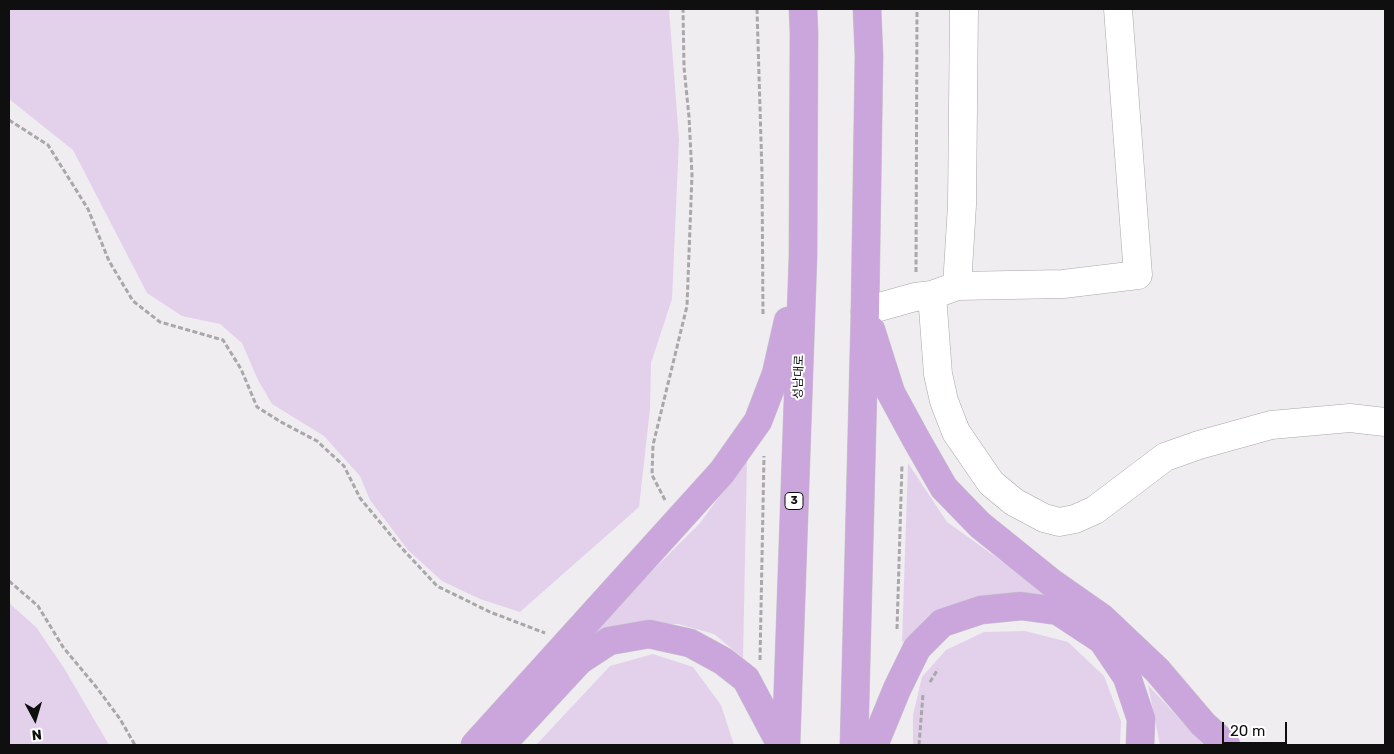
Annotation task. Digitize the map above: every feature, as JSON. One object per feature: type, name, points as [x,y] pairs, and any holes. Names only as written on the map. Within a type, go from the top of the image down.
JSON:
[{"type":"main road","name":"성남대로","points":[[786,745],[803,256],[803,9]]},
{"type":"main road","points":[[854,745],[865,311],[869,56],[867,9]]},
{"type":"main road","points":[[475,745],[722,472],[758,421],[776,374],[803,256]]},
{"type":"main road","points":[[865,311],[891,393],[944,488],[988,531],[1052,583],[1102,618],[1157,670],[1202,724],[1226,745]]},
{"type":"main road","points":[[874,745],[897,689],[917,648],[942,623],[981,610],[1021,606],[1058,611],[1102,640],[1127,677],[1141,719],[1140,745]]},
{"type":"main road","points":[[501,745],[580,660],[609,641],[649,634],[690,642],[723,661],[746,679],[781,745]]},
{"type":"lane","points":[[964,9],[962,205],[935,293],[938,374],[944,401],[956,432],[991,483],[1014,502],[1044,518],[1059,522],[1075,519],[1096,510],[1165,456],[1199,445],[1271,425],[1350,418],[1385,422]]},
{"type":"lane","points":[[865,311],[935,293],[1063,284],[1138,275],[1118,9]]},
{"type":"path","points":[[672,496],[666,503],[652,476],[653,445],[687,306],[692,174],[684,68],[683,9]]},
{"type":"path","points":[[757,9],[762,173],[763,319]]},
{"type":"path","points":[[917,9],[917,258],[935,293]]},
{"type":"path","points":[[9,120],[48,145],[88,209],[110,261],[133,302],[160,322],[223,340],[241,369],[257,406],[281,422],[317,441],[344,466],[360,498],[398,544],[437,586],[490,612],[569,642]]},
{"type":"path","points":[[760,661],[764,448]]},
{"type":"path","points":[[898,629],[902,462]]},
{"type":"path","points":[[9,581],[38,606],[63,648],[97,688],[120,719],[135,745]]},
{"type":"path","points":[[919,745],[923,694],[938,669]]},
{"type":"shaded area","points":[[9,9],[669,9],[679,139],[672,299],[651,363],[650,409],[639,507],[520,612],[480,599],[442,581],[408,550],[370,500],[360,476],[324,436],[272,404],[258,380],[242,343],[220,324],[182,316],[147,293],[73,150],[9,99]]},
{"type":"shaded area","points":[[747,459],[743,658],[714,634],[678,624],[640,624],[587,642],[622,601],[700,523]]},
{"type":"shaded area","points":[[908,463],[947,522],[1052,597],[972,603],[930,614],[902,643]]},
{"type":"shaded area","points":[[9,603],[36,627],[64,668],[109,745],[9,745]]},
{"type":"shaded area","points":[[1025,631],[1068,642],[1104,676],[1121,721],[1120,745],[913,745],[913,715],[922,677],[946,650],[984,632]]},
{"type":"shaded area","points":[[653,654],[693,667],[721,705],[734,745],[536,745],[610,666]]},
{"type":"shaded area","points":[[1148,685],[1204,745],[1160,745]]}]
